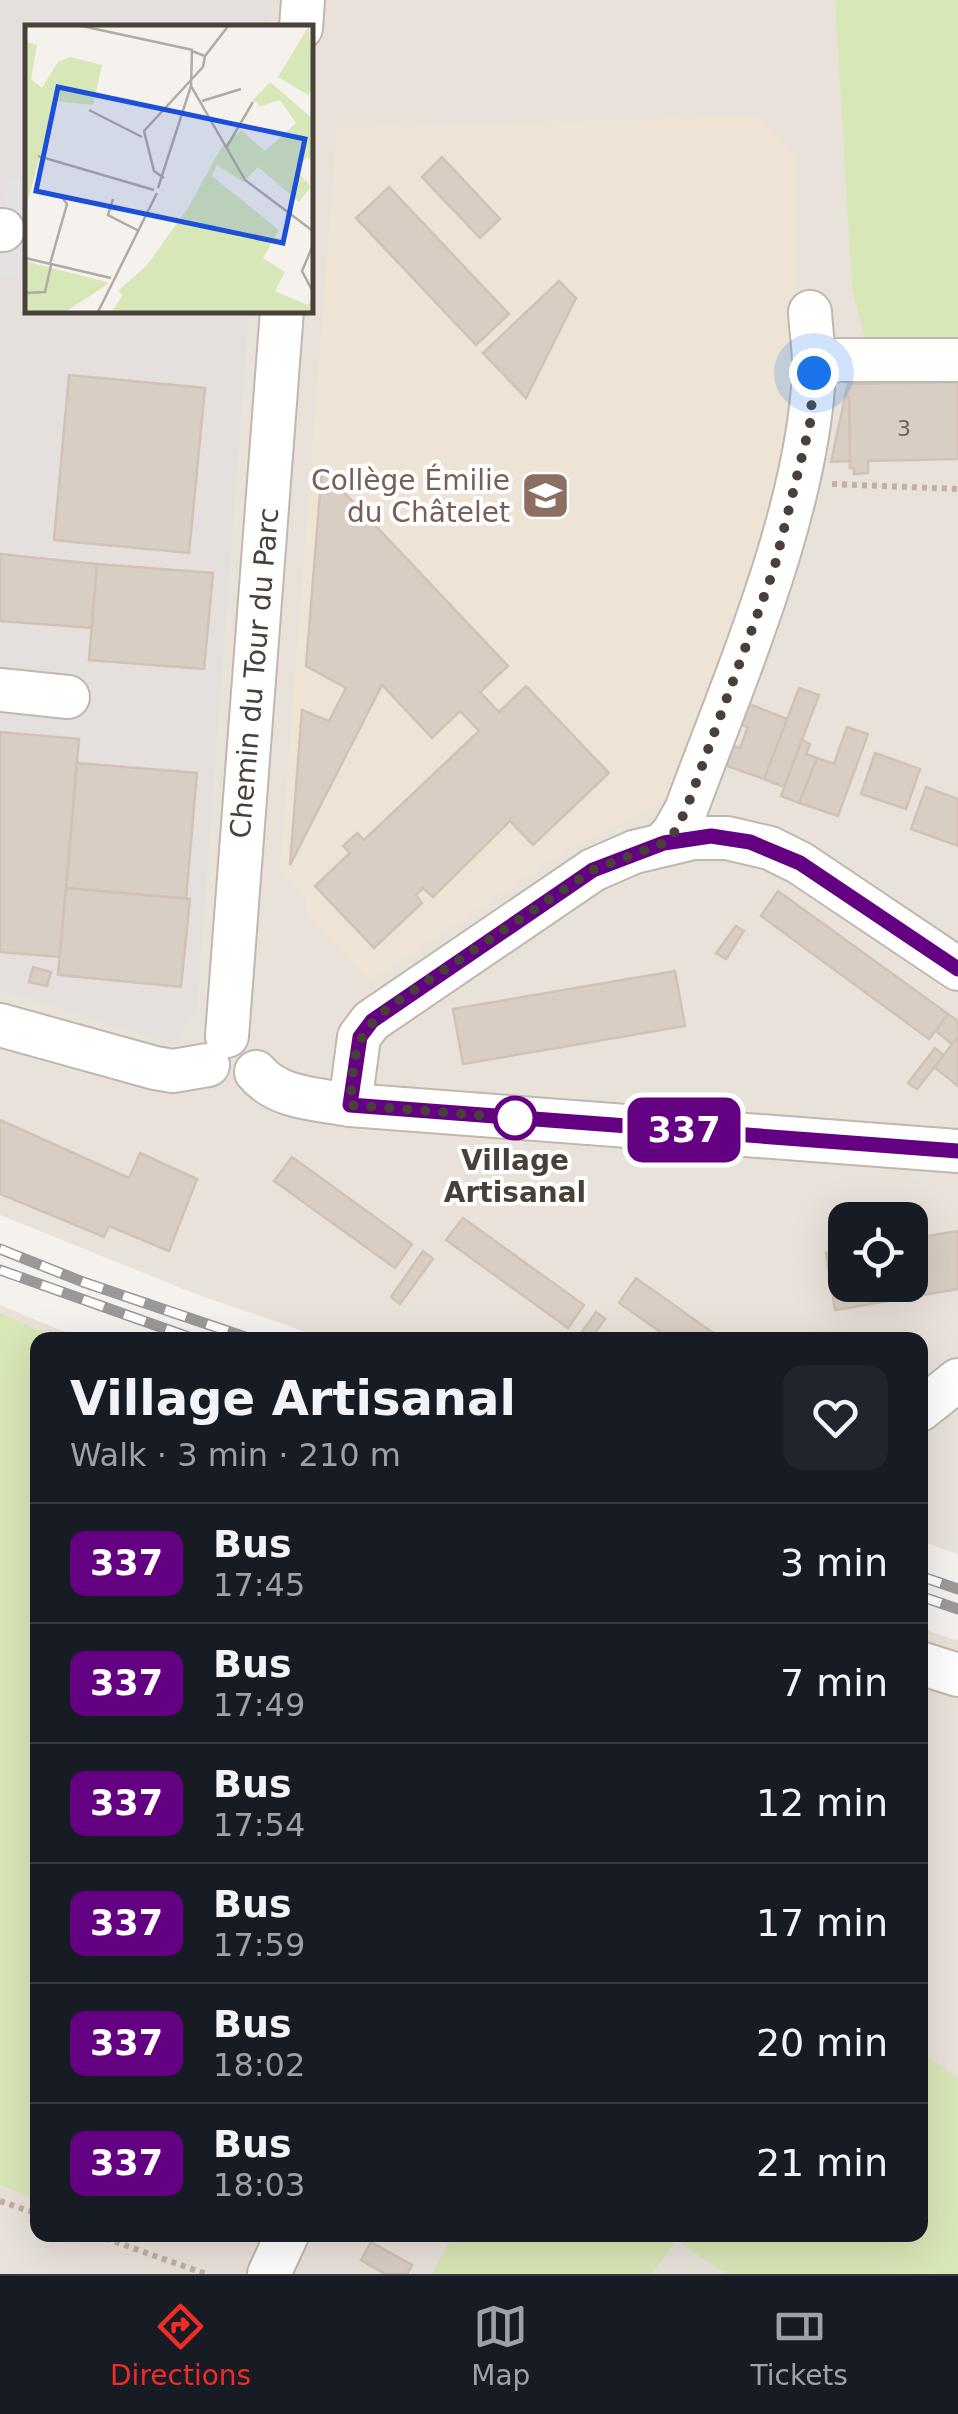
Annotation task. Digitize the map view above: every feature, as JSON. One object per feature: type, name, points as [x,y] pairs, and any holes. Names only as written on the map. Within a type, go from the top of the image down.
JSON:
[{"type":"street","points":[[301,25],[303,0]]},
{"type":"street","name":"Chemin du Tour du Parc","points":[[218,1051],[282,312]]},
{"type":"street","points":[[664,843],[686,810],[774,569],[810,424],[814,373],[810,312]]},
{"type":"street","points":[[814,373],[837,360],[958,360]]},
{"type":"street","points":[[0,690],[68,697]]},
{"type":"street","points":[[350,1105],[360,1037],[372,1021],[593,870],[664,843],[711,836],[770,848],[800,863],[958,969]]},
{"type":"street","points":[[0,1025],[173,1071],[218,1051],[215,1080],[230,1086],[245,1084],[256,1072],[267,1086],[350,1105],[958,1151]]},
{"type":"street","points":[[928,1404],[958,1380]]},
{"type":"street","points":[[928,1667],[958,1676]]},
{"type":"street","points":[[269,2274],[284,2242]]},
{"type":"path","points":[[861,484],[862,474]]},
{"type":"path","points":[[796,484],[958,489]]},
{"type":"path","points":[[0,2201],[30,2211]]},
{"type":"path","points":[[116,2242],[206,2274]]},
{"type":"shaded area","points":[[0,0],[958,0],[958,1554],[928,1544],[928,1332],[307,1332],[201,1296],[0,1215]]},
{"type":"shaded area","points":[[0,0],[272,0],[270,25],[25,25],[25,312],[249,312],[197,1008],[175,1045],[0,990]]},
{"type":"shaded area","name":"Collège Émilie du Châtelet","points":[[758,116],[796,154],[797,439],[678,790],[569,849],[370,981],[306,915],[306,899],[280,870],[337,128]]},
{"type":"shaded area","points":[[7,179],[25,181],[25,278],[0,275]]},
{"type":"shaded area","points":[[0,1305],[66,1332],[30,1332],[30,2242],[928,2242],[928,1631],[958,1641],[958,2274],[0,2274]]},
{"type":"green space","points":[[835,0],[958,0],[958,338],[865,337],[852,289]]},
{"type":"green space","points":[[0,1313],[42,1332],[30,1332],[30,2196],[0,2185]]},
{"type":"green space","points":[[928,2057],[958,2078],[958,2274],[726,2274],[679,2242],[928,2242]]},
{"type":"green space","points":[[449,2242],[675,2242],[652,2274],[432,2274]]},
{"type":"building","points":[[442,157],[500,219],[480,238],[422,177]]},
{"type":"building","points":[[389,187],[509,314],[476,345],[356,218]]},
{"type":"building","points":[[559,281],[576,298],[526,398],[483,353]]},
{"type":"building","points":[[69,375],[205,388],[189,553],[54,540]]},
{"type":"building","points":[[958,382],[958,459],[868,461],[868,473],[854,474],[854,468],[850,468],[849,397],[845,397],[848,384]]},
{"type":"building","points":[[845,397],[849,397],[850,461],[831,462]]},
{"type":"building","points":[[322,469],[508,666],[480,692],[499,712],[526,686],[609,773],[533,845],[510,821],[433,897],[423,888],[416,895],[422,903],[374,948],[315,886],[350,853],[343,846],[357,833],[364,840],[479,731],[460,711],[432,738],[382,685],[290,865],[302,710],[329,721],[346,688],[306,666]]},
{"type":"building","points":[[0,554],[97,564],[92,628],[0,621]]},
{"type":"building","points":[[97,564],[213,573],[204,669],[89,660]]},
{"type":"building","points":[[799,688],[819,695],[784,787],[764,779]]},
{"type":"building","points":[[749,704],[787,719],[764,779],[727,766],[732,746],[740,748],[748,727],[741,725]]},
{"type":"building","points":[[847,727],[868,734],[838,816],[799,803],[817,758],[834,764]]},
{"type":"building","points":[[0,732],[79,739],[60,957],[0,952]]},
{"type":"building","points":[[802,740],[810,744],[806,754],[817,758],[799,803],[781,796]]},
{"type":"building","points":[[875,753],[920,769],[906,809],[861,794]]},
{"type":"building","points":[[77,763],[197,773],[186,899],[66,888]]},
{"type":"building","points":[[926,787],[958,799],[958,846],[911,829]]},
{"type":"building","points":[[66,888],[190,899],[181,987],[58,975]]},
{"type":"building","points":[[778,891],[948,1014],[929,1039],[761,916]]},
{"type":"building","points":[[736,926],[744,931],[726,959],[716,953]]},
{"type":"building","points":[[33,967],[51,972],[47,986],[29,982]]},
{"type":"building","points":[[675,971],[685,1026],[463,1064],[453,1009]]},
{"type":"building","points":[[948,1014],[958,1021],[958,1037],[952,1044],[936,1031]]},
{"type":"building","points":[[958,1037],[958,1086],[934,1067]]},
{"type":"building","points":[[935,1048],[944,1055],[917,1089],[908,1083]]},
{"type":"building","points":[[0,1120],[129,1178],[140,1153],[197,1179],[169,1251],[109,1226],[104,1237],[0,1194]]},
{"type":"building","points":[[292,1157],[412,1244],[395,1268],[274,1181]]},
{"type":"building","points":[[463,1218],[584,1305],[568,1328],[446,1240]]},
{"type":"building","points":[[958,1231],[958,1289],[928,1294],[928,1236]]},
{"type":"building","points":[[423,1251],[433,1259],[400,1304],[391,1297]]},
{"type":"building","points":[[636,1278],[712,1332],[661,1332],[619,1303]]},
{"type":"building","points":[[834,1302],[882,1302],[835,1310]]},
{"type":"building","points":[[596,1312],[605,1319],[596,1332],[582,1332]]},
{"type":"building","points":[[371,2242],[412,2265],[407,2274],[385,2274],[361,2260]]},
{"type":"railway","points":[[0,1249],[230,1332]]},
{"type":"railway","points":[[0,1270],[174,1332]]},
{"type":"railway","points":[[928,1579],[958,1589]]},
{"type":"railway","points":[[928,1599],[958,1609]]},
{"type":"bus line","name":"337","points":[[958,969],[800,863],[770,848],[711,836],[664,843],[593,870],[372,1021],[360,1037],[350,1105],[958,1151]]},
{"type":"place","name":"Collège Émilie du Châtelet","points":[[545,496]]},
{"type":"place","name":"Village Artisanal","points":[[515,1118]]},
{"type":"route","points":[[515,1118],[350,1105],[360,1037],[392,1005],[593,870],[664,843],[674,833],[686,810],[774,569],[810,424],[814,373]]}]
